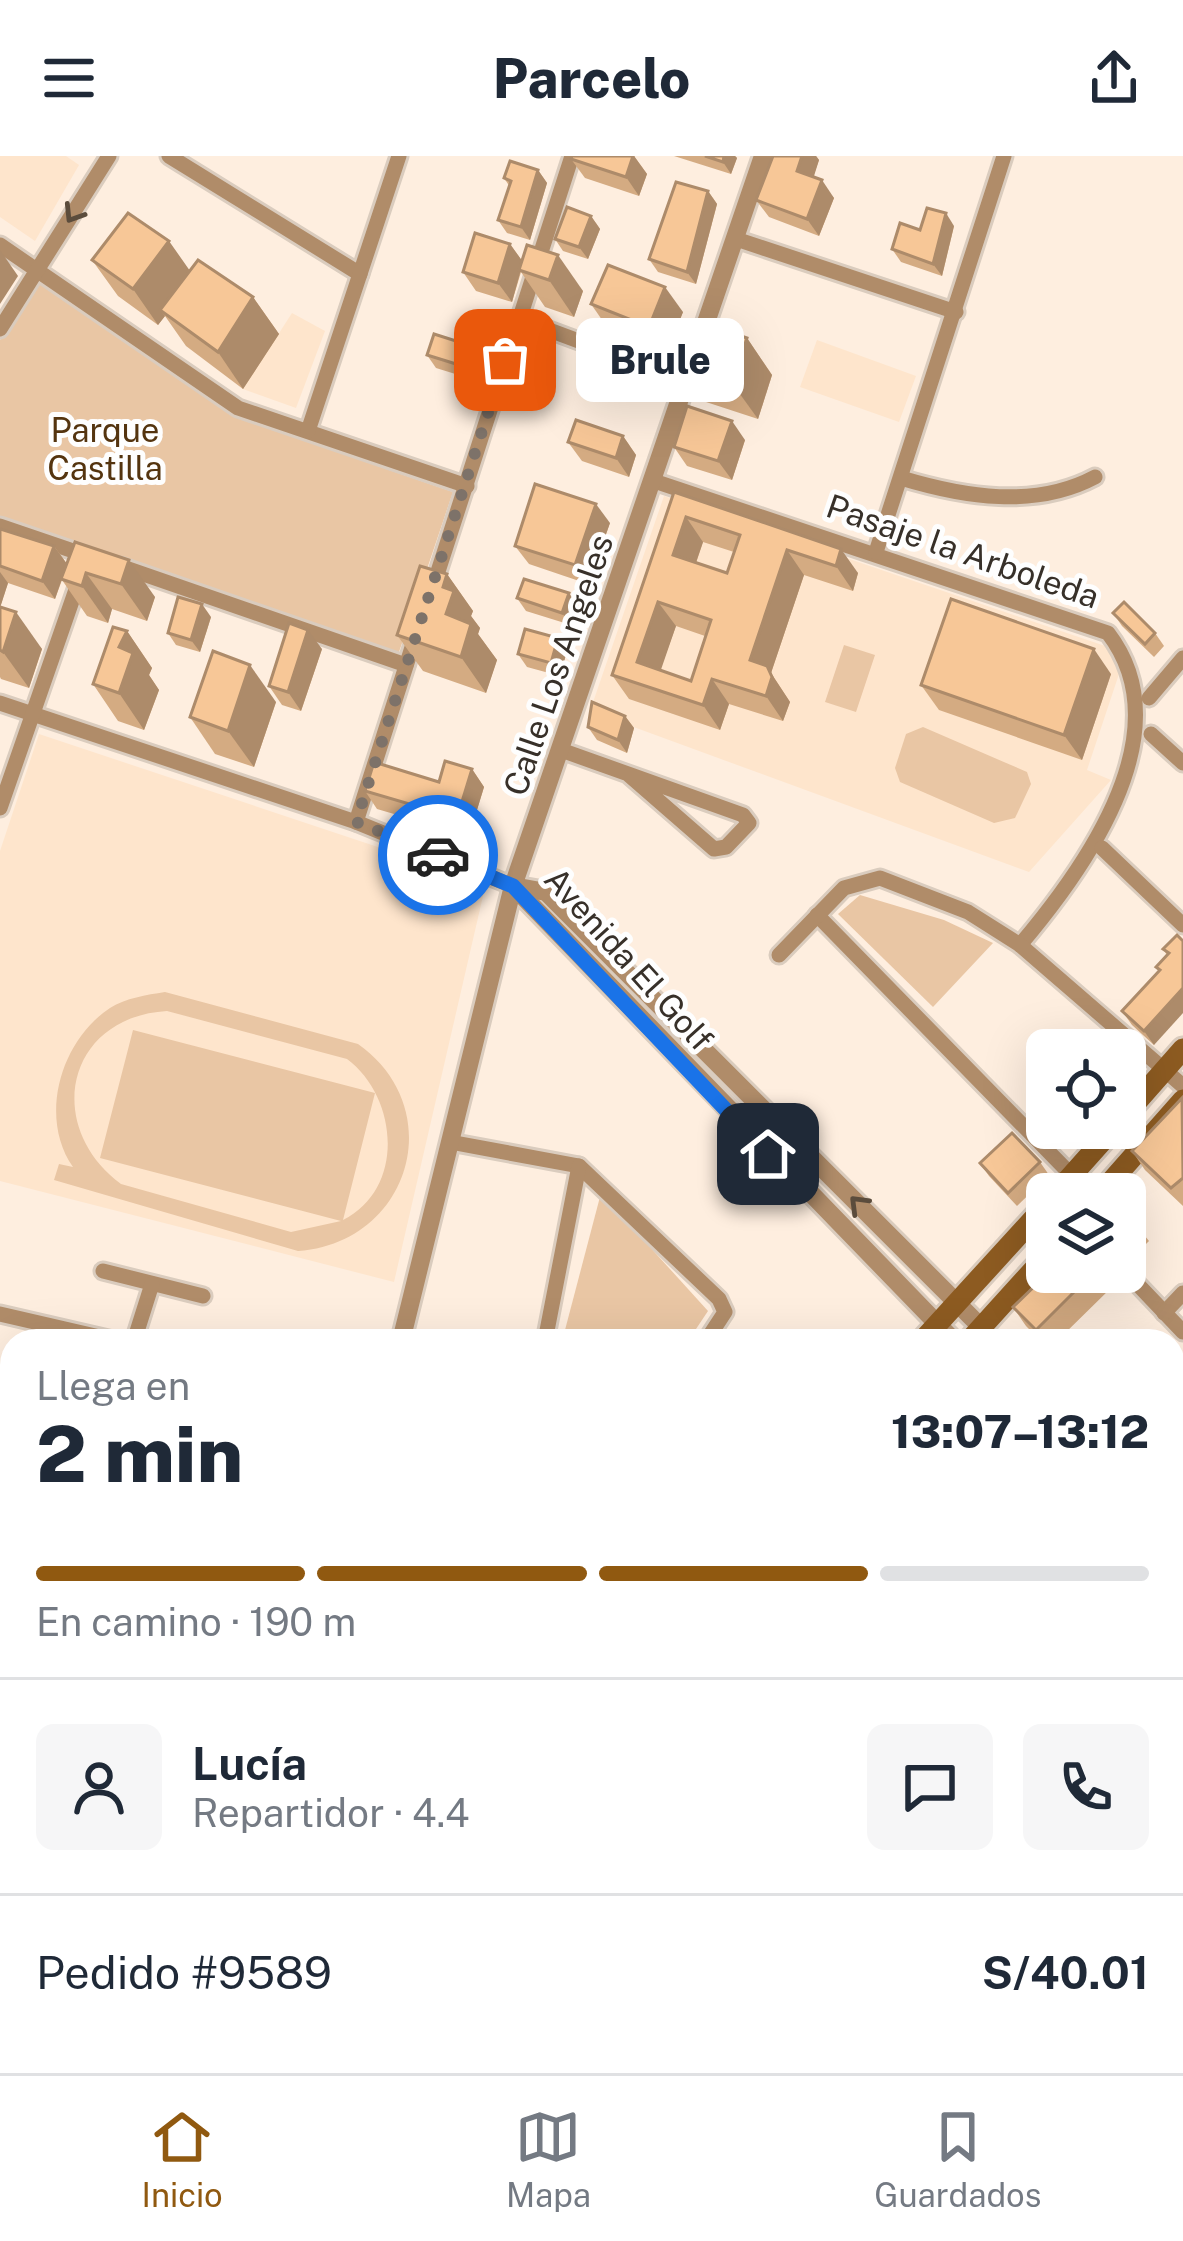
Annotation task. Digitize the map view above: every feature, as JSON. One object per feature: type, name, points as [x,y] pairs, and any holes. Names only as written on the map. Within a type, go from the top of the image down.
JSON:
[{"type":"main road","points":[[1146,1091],[1183,1049]]},
{"type":"main road","points":[[1119,1173],[1183,1100]]},
{"type":"main road","points":[[1074,1173],[1095,1149]]},
{"type":"main road","points":[[943,1329],[1026,1228]]},
{"type":"main road","points":[[987,1329],[1026,1281]]},
{"type":"street","points":[[0,329],[109,156]]},
{"type":"street","points":[[169,156],[359,274]]},
{"type":"street","points":[[308,431],[399,156]]},
{"type":"street","points":[[427,603],[572,156]]},
{"type":"street","name":"Calle Los Angeles","points":[[404,1329],[513,886],[763,156]]},
{"type":"street","points":[[877,552],[1004,156]]},
{"type":"street","points":[[736,239],[956,313]]},
{"type":"street","points":[[0,245],[238,408],[467,486]]},
{"type":"street","points":[[518,318],[686,381]]},
{"type":"street","points":[[901,478],[959,494],[1041,496],[1095,477]]},
{"type":"street","name":"Pasaje la Arboleda","points":[[654,481],[1108,633],[1130,651],[1149,698],[1151,734],[1136,790],[1102,848],[1020,945]]},
{"type":"street","points":[[0,526],[406,665]]},
{"type":"street","points":[[0,808],[88,556]]},
{"type":"street","points":[[356,822],[420,624]]},
{"type":"street","points":[[1149,698],[1183,658]]},
{"type":"street","points":[[0,703],[356,822],[513,886]]},
{"type":"street","points":[[1151,734],[1183,763]]},
{"type":"street","points":[[561,750],[743,815],[749,823],[726,847],[714,849],[629,775]]},
{"type":"street","points":[[1102,848],[1183,925]]},
{"type":"street","points":[[779,955],[844,888],[880,878],[968,912],[1020,945],[1162,1073],[1183,1086]]},
{"type":"street","name":"Avenida El Golf","points":[[513,886],[546,892],[958,1305],[975,1329]]},
{"type":"street","name":"Avenida El Golf","points":[[513,886],[931,1329]]},
{"type":"street","points":[[818,916],[1068,1173]]},
{"type":"street","points":[[678,1062],[697,1041]]},
{"type":"street","points":[[450,1142],[579,1166],[719,1299],[725,1312],[714,1329]]},
{"type":"street","points":[[547,1329],[579,1166]]},
{"type":"street","points":[[104,1271],[202,1296]]},
{"type":"street","points":[[138,1329],[152,1283]]},
{"type":"street","points":[[1145,1293],[1180,1329]]},
{"type":"street","points":[[1164,1313],[1183,1293]]},
{"type":"street","points":[[0,1314],[55,1329]]},
{"type":"shaded area","points":[[0,156],[66,156],[79,165],[35,241],[0,217]]},
{"type":"shaded area","points":[[292,313],[325,331],[296,408],[243,389]]},
{"type":"shaded area","points":[[817,340],[916,376],[899,422],[800,387]]},
{"type":"shaded area","points":[[664,496],[1111,648],[1122,665],[1087,770],[1111,780],[1029,872],[590,711]]},
{"type":"shaded area","points":[[39,734],[486,883],[394,1282],[0,1181],[0,851]]},
{"type":"green space","name":"Parque Castilla","points":[[37,281],[236,417],[453,492],[398,655],[0,518],[0,340]]},
{"type":"green space","points":[[844,645],[875,655],[856,712],[825,702]]},
{"type":"green space","points":[[923,727],[1027,772],[1031,784],[1015,818],[994,823],[900,782],[895,768],[906,734]]},
{"type":"green space","points":[[860,895],[944,920],[993,943],[933,1007],[838,914]]},
{"type":"green space","points":[[165,992],[358,1044],[386,1071],[403,1103],[409,1136],[404,1169],[390,1199],[368,1224],[337,1242],[298,1251],[54,1180],[59,1164],[73,1167],[57,1126],[56,1103],[60,1081],[79,1039],[110,1008]],"holes":[[[167,1011],[347,1059],[364,1076],[377,1096],[388,1142],[377,1187],[343,1220],[375,1093],[133,1030],[100,1158],[341,1221],[291,1232],[121,1184],[96,1160],[81,1133],[75,1105],[77,1078],[87,1053],[106,1032],[133,1018]]]},
{"type":"green space","points":[[601,1193],[708,1311],[696,1329],[565,1329]]},
{"type":"building","points":[[572,156],[633,156],[626,177]]},
{"type":"building","points":[[773,156],[802,156],[797,171],[822,180],[807,219],[756,200]]},
{"type":"building","points":[[510,161],[538,170],[521,227],[498,220],[511,181],[504,178]]},
{"type":"building","points":[[676,182],[708,191],[687,272],[649,259]]},
{"type":"building","points":[[567,207],[591,216],[579,247],[555,239]]},
{"type":"building","points":[[927,208],[946,213],[933,264],[892,249],[900,223],[920,230]]},
{"type":"building","points":[[128,213],[169,241],[133,289],[92,260]]},
{"type":"building","points":[[475,233],[510,244],[498,283],[463,272]]},
{"type":"building","points":[[527,245],[558,255],[549,280],[519,270]]},
{"type":"building","points":[[198,260],[253,297],[218,352],[160,310]]},
{"type":"building","points":[[608,265],[665,287],[649,327],[591,304]]},
{"type":"building","points":[[695,320],[747,338],[732,383],[680,366]]},
{"type":"building","points":[[434,334],[475,347],[469,368],[427,355]]},
{"type":"building","points":[[687,406],[732,421],[718,461],[674,447]]},
{"type":"building","points":[[576,420],[623,436],[616,458],[568,442]]},
{"type":"building","points":[[535,484],[596,504],[575,565],[515,546]]},
{"type":"building","points":[[674,492],[841,549],[836,566],[787,550],[750,660],[767,666],[772,677],[766,696],[712,679],[703,705],[612,675]],"holes":[[[686,517],[740,535],[727,573],[673,555]],[[658,602],[711,620],[691,681],[637,662]]]},
{"type":"building","points":[[0,529],[54,546],[42,581],[0,566]]},
{"type":"building","points":[[75,542],[129,560],[121,584],[86,573],[82,586],[61,579]]},
{"type":"building","points":[[420,566],[447,574],[443,587],[454,591],[446,614],[471,624],[461,657],[397,635]]},
{"type":"building","points":[[524,579],[569,593],[562,613],[517,598]]},
{"type":"building","points":[[178,597],[202,604],[191,640],[168,633]]},
{"type":"building","points":[[951,599],[1094,649],[1064,735],[921,685]]},
{"type":"building","points":[[1124,602],[1155,633],[1145,644],[1113,613]]},
{"type":"building","points":[[0,607],[16,612],[3,652],[0,650]]},
{"type":"building","points":[[289,623],[308,630],[288,692],[269,686]]},
{"type":"building","points":[[113,627],[127,631],[119,647],[133,653],[119,693],[93,684]]},
{"type":"building","points":[[525,629],[558,638],[551,663],[518,654]]},
{"type":"building","points":[[213,651],[250,665],[228,731],[190,717]]},
{"type":"building","points":[[592,702],[625,716],[618,740],[588,727]]},
{"type":"building","points":[[445,761],[472,769],[457,818],[365,791],[374,762],[439,782]]},
{"type":"building","points":[[1177,935],[1183,941],[1183,988],[1142,1029],[1122,1011],[1160,970],[1156,967],[1169,953],[1163,949]]},
{"type":"building","points":[[1182,1098],[1183,1178],[1171,1188],[1132,1151],[1146,1149],[1146,1136]]},
{"type":"building","points":[[1012,1133],[1040,1162],[1008,1193],[980,1163]]},
{"type":"building","points":[[1027,1293],[1073,1293],[1037,1329],[1013,1307]]},
{"type":"way so far","points":[[438,855],[356,822],[505,360]]},
{"type":"place","name":"Brule","points":[[505,360]]},
{"type":"route","points":[[438,855],[513,886],[768,1154]]}]
